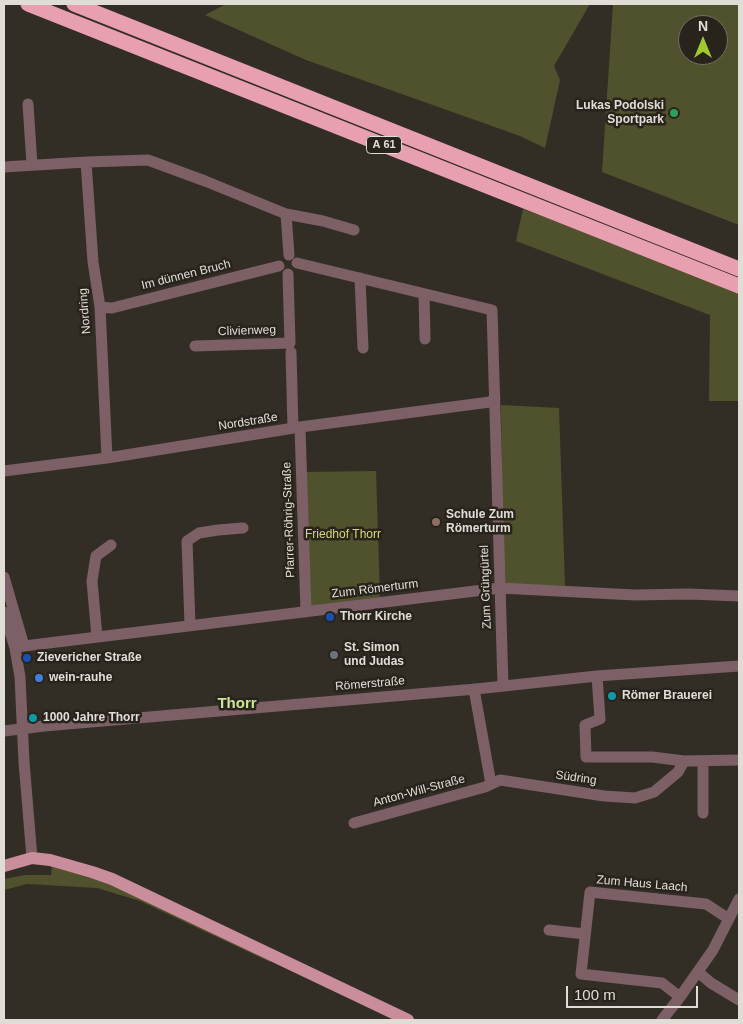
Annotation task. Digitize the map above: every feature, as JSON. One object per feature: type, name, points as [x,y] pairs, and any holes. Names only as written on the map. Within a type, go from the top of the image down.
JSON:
[{"type":"highway","name":"A 61","points":[[28,4],[739,286]]},
{"type":"highway","name":"A 61","points":[[74,4],[739,268]]},
{"type":"main road","points":[[4,866],[32,858],[50,860],[112,879],[408,1020]]},
{"type":"street","points":[[28,104],[32,165]]},
{"type":"street","points":[[4,167],[148,160],[286,214],[354,230]]},
{"type":"street","name":"Nordring","points":[[86,162],[93,262],[100,307],[107,458]]},
{"type":"street","points":[[286,214],[293,259],[295,270],[288,274],[282,272],[279,266],[280,258],[286,255],[293,259],[360,278],[424,294],[425,339]]},
{"type":"street","name":"Im dünnen Bruch","points":[[100,307],[112,308],[279,266]]},
{"type":"street","name":"Clivienweg","points":[[195,346],[290,343],[288,274]]},
{"type":"street","points":[[360,278],[363,348]]},
{"type":"street","name":"Zum Grüngürtel","points":[[424,294],[492,310],[503,686]]},
{"type":"street","points":[[362,331],[374,330]]},
{"type":"street","name":"Pfarrer-Röhrig-Straße","points":[[291,352],[306,612]]},
{"type":"street","name":"Nordstraße","points":[[4,471],[107,458],[296,428],[490,402],[495,398]]},
{"type":"street","points":[[190,625],[187,541],[199,533],[243,528]]},
{"type":"street","points":[[97,637],[92,581],[96,556],[111,545]]},
{"type":"street","points":[[4,577],[19,647],[21,729],[32,858]]},
{"type":"street","name":"Zum Römerturm","points":[[19,647],[500,588],[635,595],[689,594],[739,596]]},
{"type":"street","points":[[4,612],[19,647]]},
{"type":"street","name":"Römerstraße","points":[[4,731],[474,689],[597,676],[739,666]]},
{"type":"street","points":[[597,676],[600,719],[585,725],[586,758],[739,760]]},
{"type":"street","points":[[474,689],[491,784]]},
{"type":"street","name":"Südring","points":[[491,784],[500,780],[604,796],[635,798],[654,792],[678,772],[684,760]]},
{"type":"street","points":[[703,761],[703,813]]},
{"type":"street","name":"Anton-Will-Straße","points":[[354,823],[491,784]]},
{"type":"street","name":"Zum Haus Laach","points":[[680,997],[662,983],[581,974],[590,892],[706,904],[733,918]]},
{"type":"street","points":[[662,1020],[713,950],[733,918],[739,899]]},
{"type":"street","points":[[549,930],[585,934]]},
{"type":"street","points":[[698,972],[739,1000]]},
{"type":"green space","points":[[226,4],[590,4],[554,66],[560,80],[545,148],[520,136],[306,60],[205,15]]},
{"type":"green space","name":"Lukas Podolski Sportpark","points":[[613,4],[739,4],[739,225],[602,172]]},
{"type":"green space","points":[[523,209],[739,293],[739,401],[709,401],[710,315],[516,241]]},
{"type":"green space","points":[[501,405],[559,408],[565,586],[507,584],[504,582]]},
{"type":"green space","name":"Friedhof Thorr","points":[[376,471],[380,597],[310,606],[305,472]]},
{"type":"green space","points":[[52,867],[106,881],[270,962],[140,901],[97,888],[27,884],[4,890],[4,879],[25,875],[51,875]]},
{"type":"place","name":"Lukas Podolski Sportpark","points":[[674,113]]},
{"type":"place","name":"Schule Zum Römerturm","points":[[436,522]]},
{"type":"place","name":"Thorr Kirche","points":[[330,617]]},
{"type":"place","name":"St. Simon und Judas","points":[[334,655]]},
{"type":"place","name":"Zievericher Straße","points":[[27,658]]},
{"type":"place","name":"wein-rauhe","points":[[39,678]]},
{"type":"place","name":"Römer Brauerei","points":[[612,696]]},
{"type":"place","name":"1000 Jahre Thorr","points":[[33,718]]},
{"type":"district","name":"Thorr","points":[[237,704]]}]
